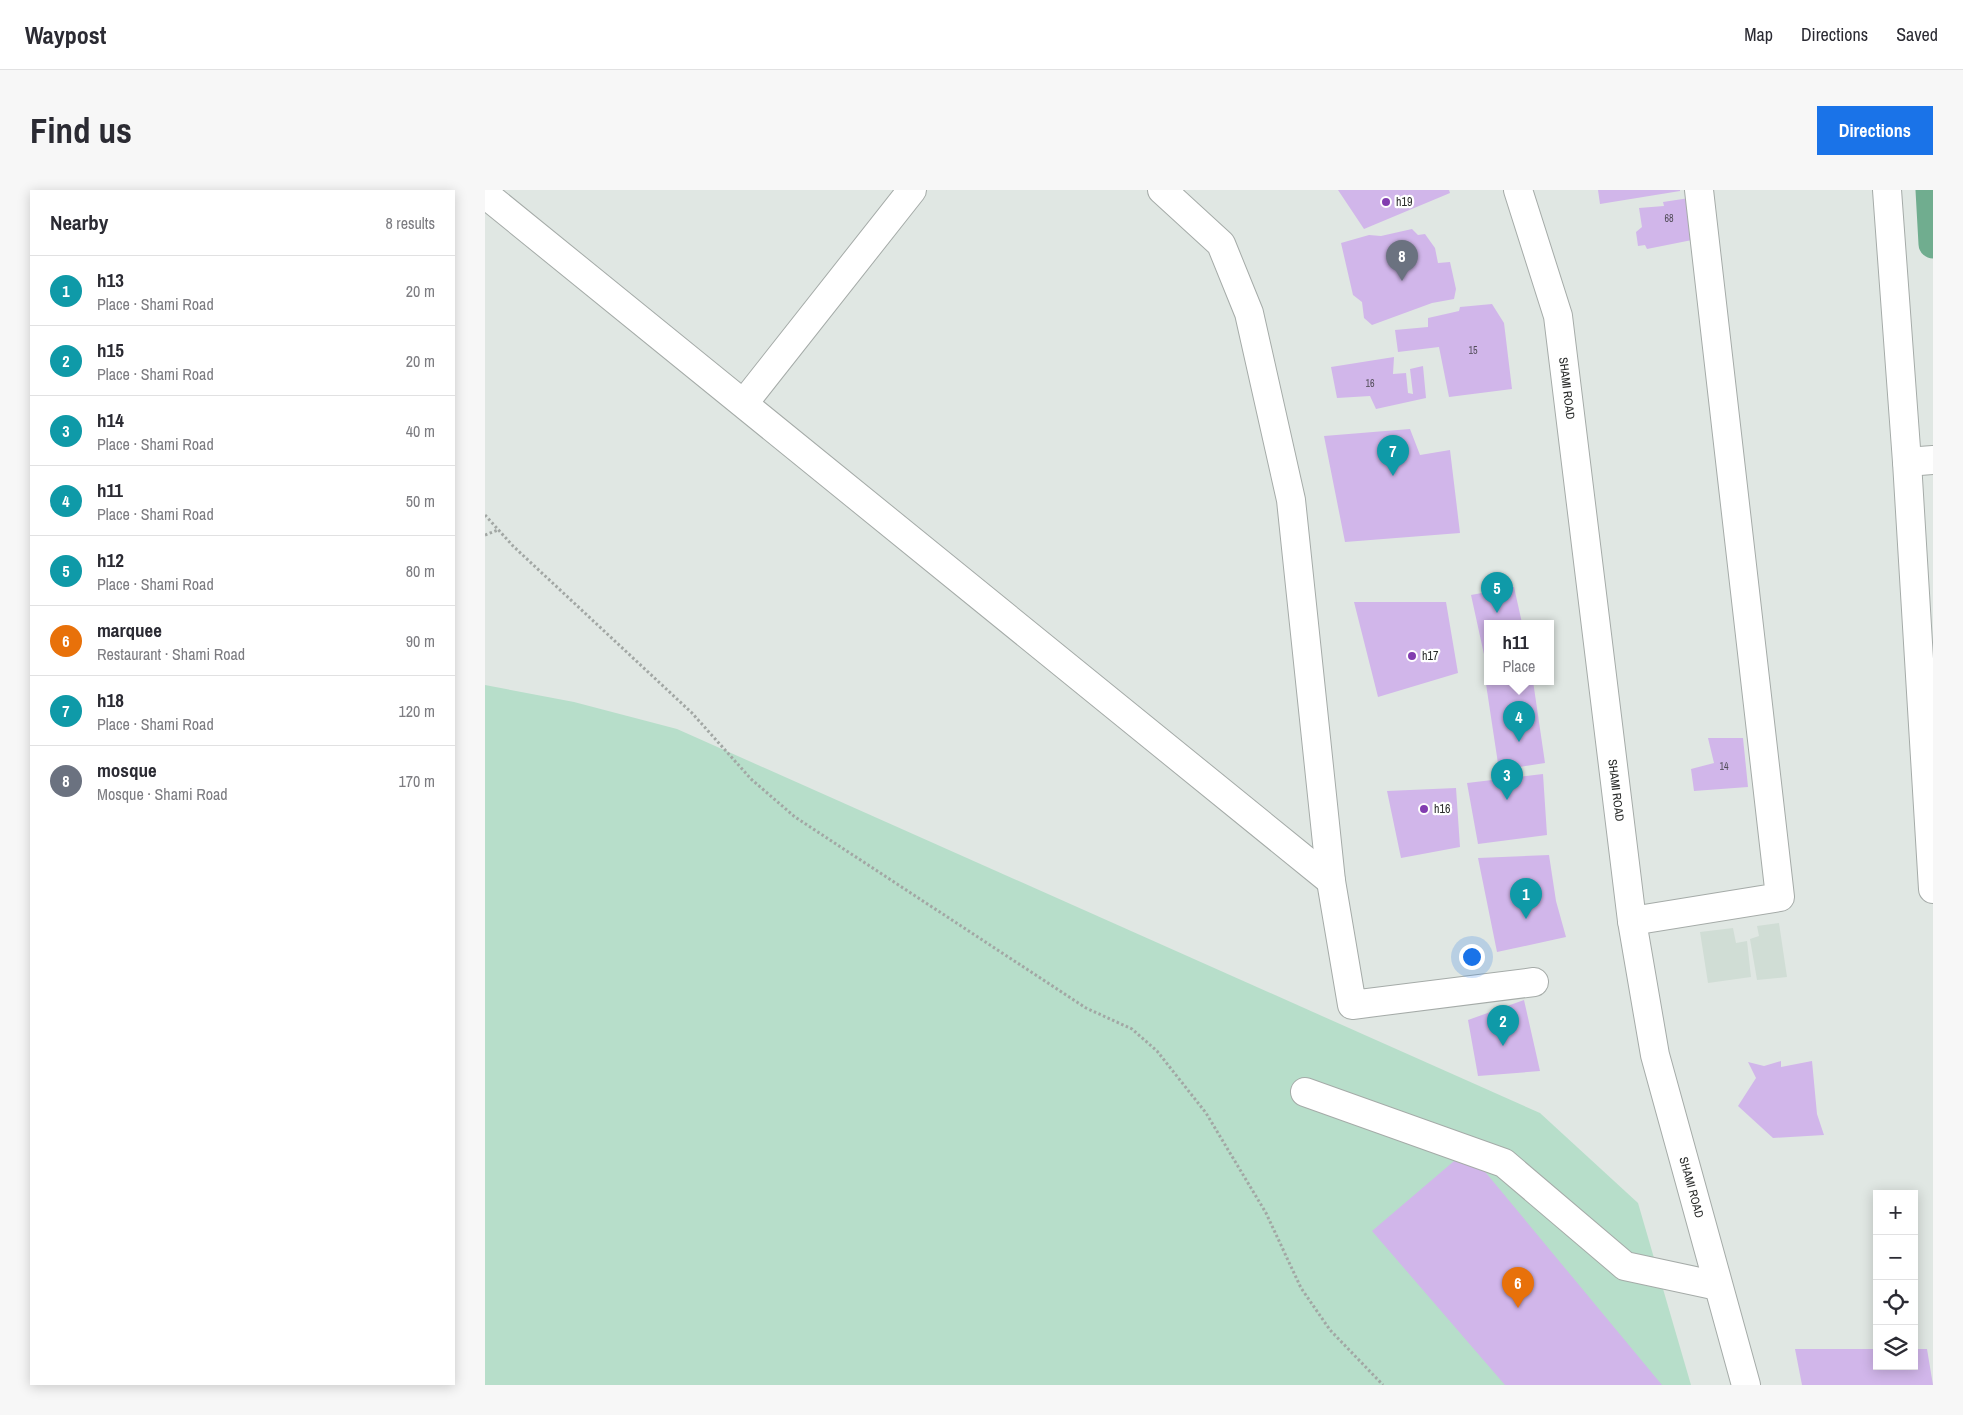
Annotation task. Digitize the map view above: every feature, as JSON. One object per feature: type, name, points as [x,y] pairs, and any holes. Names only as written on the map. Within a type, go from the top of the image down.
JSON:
[{"type":"street","points":[[744,403],[912,190]]},
{"type":"street","points":[[1162,190],[1221,244],[1249,313],[1291,500],[1331,881],[1352,1005],[1534,982]]},
{"type":"street","name":"SHAMI ROAD","points":[[1518,190],[1558,316],[1632,921],[1655,1054],[1746,1384]]},
{"type":"street","points":[[1632,921],[1780,897],[1699,190]]},
{"type":"street","points":[[1887,190],[1920,461],[1933,889]]},
{"type":"street","points":[[490,208],[744,403],[1331,881]]},
{"type":"street","points":[[1305,1092],[1504,1163],[1625,1266],[1718,1286]]},
{"type":"path","points":[[485,515],[513,546],[692,713],[751,779],[795,817],[1085,1008],[1132,1029],[1157,1051],[1206,1113],[1266,1213],[1301,1288],[1330,1330],[1383,1385]]},
{"type":"path","points":[[485,535],[498,530]]},
{"type":"shaded area","points":[[1779,923],[1787,977],[1757,980],[1750,939],[1759,936],[1757,926]]},
{"type":"shaded area","points":[[1733,928],[1736,943],[1747,941],[1751,977],[1708,983],[1700,932]]},
{"type":"green space","points":[[485,685],[574,702],[677,729],[1540,1113],[1638,1203],[1691,1385],[485,1385]]},
{"type":"building","name":"h19","points":[[1338,190],[1449,190],[1450,193],[1364,229]]},
{"type":"building","points":[[1598,190],[1680,190],[1680,191],[1600,204]]},
{"type":"building","points":[[1696,197],[1702,238],[1647,249],[1645,245],[1638,246],[1636,232],[1642,227],[1639,208],[1664,206],[1663,202]]},
{"type":"building","points":[[1412,229],[1418,235],[1425,234],[1435,248],[1438,263],[1450,262],[1456,289],[1454,299],[1432,303],[1372,325],[1364,318],[1362,302],[1353,295],[1341,243],[1369,235],[1381,236]]},
{"type":"building","points":[[1492,304],[1504,323],[1512,389],[1449,397],[1439,347],[1398,352],[1395,330],[1428,327],[1428,318],[1459,311],[1460,307]]},
{"type":"building","points":[[1394,357],[1393,374],[1406,373],[1408,393],[1413,394],[1410,369],[1423,366],[1426,398],[1376,409],[1370,396],[1337,398],[1331,367]]},
{"type":"building","points":[[1410,429],[1420,455],[1450,450],[1460,533],[1345,542],[1324,436]]},
{"type":"building","points":[[1514,587],[1521,620],[1484,620],[1484,654],[1471,595]]},
{"type":"building","name":"h17","points":[[1354,602],[1446,602],[1458,673],[1378,697]]},
{"type":"building","points":[[1486,685],[1534,685],[1545,763],[1499,770]]},
{"type":"building","points":[[1708,738],[1743,738],[1748,787],[1694,791],[1691,769],[1714,763]]},
{"type":"building","points":[[1543,774],[1547,835],[1478,844],[1467,783]]},
{"type":"building","name":"h16","points":[[1456,788],[1460,847],[1401,858],[1387,791]]},
{"type":"building","points":[[1549,855],[1556,901],[1566,937],[1497,952],[1478,858]]},
{"type":"building","points":[[1524,1000],[1540,1071],[1478,1076],[1468,1020]]},
{"type":"building","points":[[1781,1061],[1781,1067],[1812,1061],[1817,1114],[1824,1135],[1773,1138],[1738,1106],[1756,1078],[1748,1062],[1764,1066]]},
{"type":"building","points":[[1467,1150],[1662,1385],[1505,1385],[1372,1231]]},
{"type":"building","points":[[1795,1349],[1873,1349],[1873,1370],[1918,1370],[1918,1349],[1927,1349],[1933,1385],[1802,1385]]},
{"type":"waterway","points":[[1930,190],[1933,244]]},
{"type":"place","name":"h19","points":[[1386,202]]},
{"type":"place","name":"mosque","points":[[1402,281]]},
{"type":"place","name":"h18","points":[[1393,476]]},
{"type":"place","name":"h12","points":[[1497,613]]},
{"type":"place","name":"h17","points":[[1412,656]]},
{"type":"place","name":"h11","points":[[1519,742]]},
{"type":"place","name":"h14","points":[[1507,800]]},
{"type":"place","name":"h16","points":[[1424,809]]},
{"type":"place","name":"h13","points":[[1526,919]]},
{"type":"place","name":"h15","points":[[1503,1046]]},
{"type":"place","name":"marquee","points":[[1518,1308]]}]
